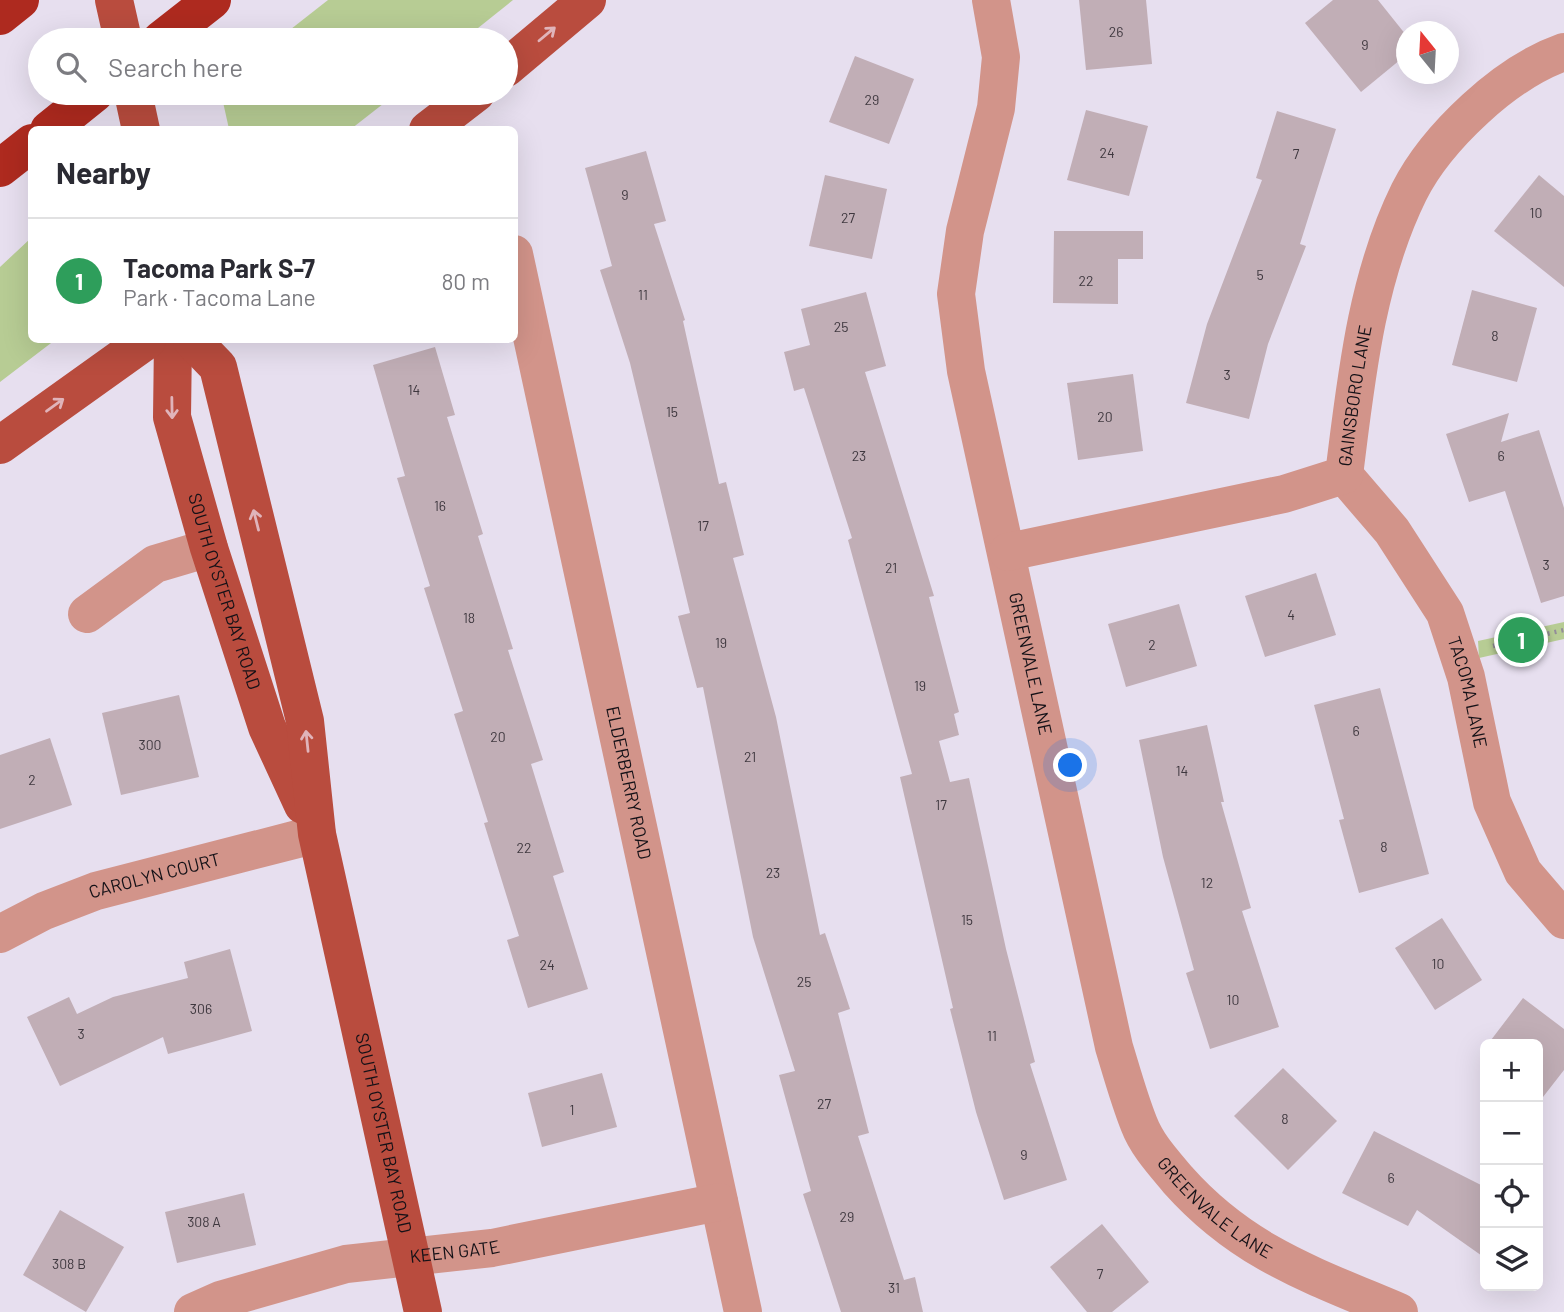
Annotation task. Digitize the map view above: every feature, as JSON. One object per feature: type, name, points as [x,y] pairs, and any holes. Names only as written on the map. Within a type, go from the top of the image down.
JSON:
[{"type":"highway","points":[[0,16],[20,0]]},
{"type":"highway","points":[[176,28],[212,0]]},
{"type":"highway","points":[[54,126],[80,105]]},
{"type":"highway","points":[[0,168],[28,146]]},
{"type":"main road","points":[[114,0],[120,28]]},
{"type":"main road","points":[[518,58],[587,0]]},
{"type":"main road","points":[[136,105],[140,126]]},
{"type":"main road","points":[[433,126],[460,105]]},
{"type":"main road","points":[[0,445],[143,343]]},
{"type":"main road","name":"SOUTH OYSTER BAY ROAD","points":[[173,343],[172,417],[209,548],[267,727],[317,834]]},
{"type":"main road","name":"SOUTH OYSTER BAY ROAD","points":[[195,343],[218,367],[305,721],[317,834],[408,1258],[423,1312]]},
{"type":"street","name":"GREENVALE LANE","points":[[991,0],[1001,57],[996,107],[965,231],[956,294],[965,371],[1008,552],[1114,1047],[1139,1125],[1155,1154],[1205,1209],[1236,1235],[1292,1266],[1399,1312]]},
{"type":"street","name":"GAINSBORO LANE","points":[[1008,552],[1284,494],[1344,475],[1359,356],[1389,243],[1410,190],[1448,134],[1497,88],[1545,59],[1564,52]]},
{"type":"street","name":"ELDERBERRY ROAD","points":[[518,272],[743,1312]]},
{"type":"street","name":"TACOMA LANE","points":[[1344,475],[1392,531],[1445,613],[1459,655],[1492,802],[1522,872],[1564,920]]},
{"type":"street","points":[[87,614],[155,564],[209,548]]},
{"type":"street","name":"CAROLYN COURT","points":[[0,934],[44,911],[96,891],[317,834]]},
{"type":"street","name":"KEEN GATE","points":[[193,1312],[220,1300],[346,1264],[492,1248],[719,1202]]},
{"type":"path","points":[[1459,655],[1564,630]]},
{"type":"green space","points":[[328,0],[513,0],[478,28],[292,28]]},
{"type":"green space","points":[[224,105],[382,105],[355,126],[228,126]]},
{"type":"green space","points":[[28,241],[28,343],[51,343],[0,382],[0,267]]},
{"type":"green space","points":[[1564,622],[1564,639],[1479,658],[1478,641]]},
{"type":"building","points":[[1079,0],[1146,0],[1152,64],[1086,70]]},
{"type":"building","points":[[1333,0],[1378,0],[1396,22],[1396,63],[1361,92],[1305,23]]},
{"type":"building","points":[[855,56],[914,79],[889,144],[829,122]]},
{"type":"building","points":[[1086,110],[1148,126],[1129,196],[1067,180]]},
{"type":"building","points":[[1277,111],[1336,129],[1300,244],[1306,246],[1268,344],[1249,419],[1186,403],[1207,324],[1262,180],[1256,178]]},
{"type":"building","points":[[646,151],[666,221],[654,224],[685,320],[683,321],[719,484],[726,482],[744,555],[733,558],[776,717],[820,935],[825,933],[850,1009],[838,1013],[869,1133],[858,1136],[904,1280],[915,1277],[923,1312],[841,1312],[803,1194],[811,1191],[779,1075],[795,1071],[753,937],[703,687],[697,688],[678,616],[690,613],[630,363],[600,270],[612,266],[585,168]]},
{"type":"building","points":[[825,175],[887,189],[872,259],[809,246]]},
{"type":"building","points":[[1539,175],[1564,196],[1564,287],[1494,231]]},
{"type":"building","points":[[1054,231],[1143,231],[1143,259],[1118,259],[1118,304],[1053,303]]},
{"type":"building","points":[[1472,290],[1537,308],[1517,382],[1452,365]]},
{"type":"building","points":[[866,292],[886,366],[865,372],[934,596],[929,597],[959,712],[954,714],[959,735],[939,741],[950,782],[969,778],[1006,949],[1035,1062],[1030,1064],[1067,1180],[1004,1200],[976,1112],[950,1009],[953,1008],[900,777],[912,774],[848,540],[852,538],[804,388],[794,391],[784,352],[810,345],[801,309]]},
{"type":"building","points":[[435,347],[455,415],[447,417],[483,534],[478,536],[513,649],[508,650],[543,760],[531,764],[564,872],[553,876],[588,989],[528,1008],[507,940],[519,936],[484,823],[488,822],[454,714],[463,711],[424,588],[430,586],[397,478],[405,476],[373,365]]},
{"type":"building","points":[[1133,374],[1143,451],[1078,460],[1067,383]]},
{"type":"building","points":[[1509,413],[1501,442],[1539,430],[1564,508],[1564,596],[1541,603],[1505,491],[1469,502],[1446,434]]},
{"type":"building","points":[[1316,573],[1336,635],[1265,657],[1245,596]]},
{"type":"building","points":[[1179,604],[1197,666],[1126,687],[1108,624]]},
{"type":"building","points":[[1380,688],[1429,874],[1359,893],[1339,820],[1344,819],[1314,705]]},
{"type":"building","points":[[179,695],[199,777],[121,795],[102,713]]},
{"type":"building","points":[[1207,725],[1224,802],[1221,802],[1251,908],[1242,911],[1279,1027],[1210,1049],[1186,973],[1194,970],[1163,857],[1139,740]]},
{"type":"building","points":[[50,738],[72,805],[0,829],[0,755]]},
{"type":"building","points":[[1442,918],[1482,980],[1435,1010],[1395,948]]},
{"type":"building","points":[[230,949],[252,1031],[168,1054],[163,1037],[60,1086],[27,1017],[69,997],[77,1014],[113,997],[188,978],[184,962]]},
{"type":"building","points":[[1523,998],[1564,1029],[1564,1070],[1543,1097],[1543,1039],[1492,1039]]},
{"type":"building","points":[[1283,1068],[1337,1121],[1288,1170],[1234,1116]]},
{"type":"building","points":[[602,1073],[617,1127],[542,1147],[528,1093]]},
{"type":"building","points":[[1374,1131],[1480,1184],[1480,1254],[1417,1210],[1408,1226],[1342,1193]]},
{"type":"building","points":[[244,1193],[256,1245],[177,1263],[165,1212]]},
{"type":"building","points":[[60,1210],[124,1247],[86,1312],[23,1275]]},
{"type":"building","points":[[1102,1224],[1149,1282],[1112,1312],[1087,1312],[1050,1267]]},
{"type":"place","name":"Tacoma Park S-7","points":[[1521,640]]}]
